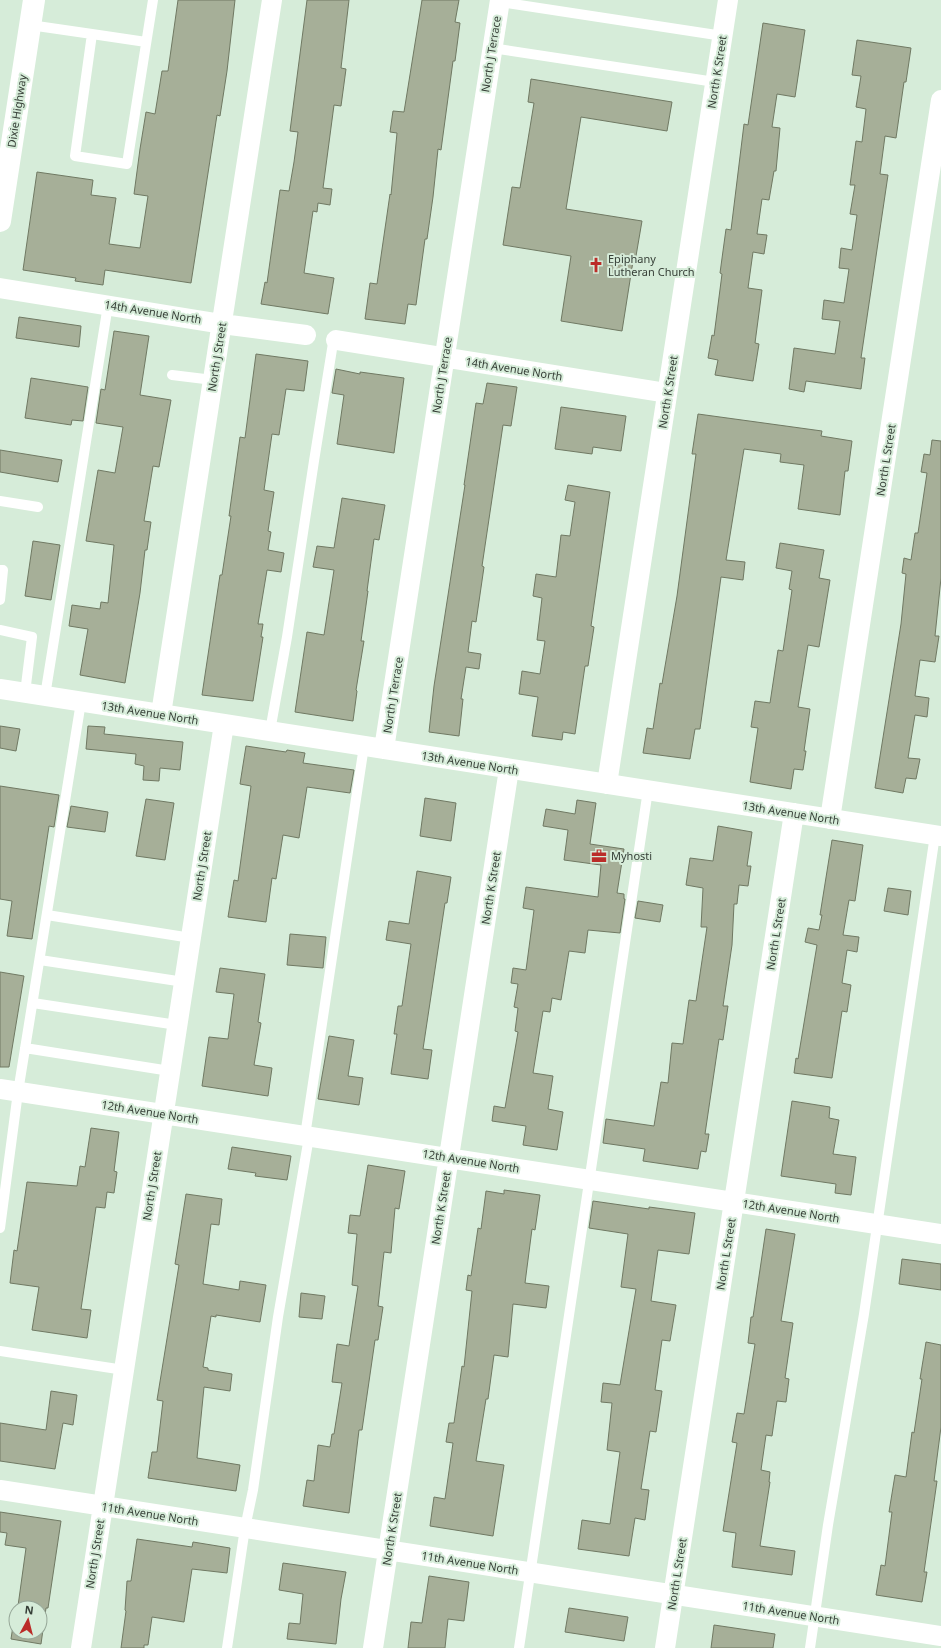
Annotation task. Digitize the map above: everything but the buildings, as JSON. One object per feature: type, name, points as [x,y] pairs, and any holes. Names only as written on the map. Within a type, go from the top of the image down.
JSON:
[{"type":"main road","name":"Dixie Highway","points":[[0,222],[3,180],[34,0]]},
{"type":"street","name":"North J Street","points":[[161,714],[272,0]]},
{"type":"street","name":"North K Street","points":[[607,784],[723,36],[725,0]]},
{"type":"street","name":"North J Terrace","points":[[384,749],[500,1]]},
{"type":"street","name":"North L Street","points":[[830,819],[941,100]]},
{"type":"street","name":"14th Avenue North","points":[[0,288],[222,324],[306,335]]},
{"type":"street","name":"14th Avenue North","points":[[336,340],[667,394]]},
{"type":"street","name":"13th Avenue North","points":[[0,689],[938,835]]},
{"type":"street","name":"North J Street","points":[[81,1648],[224,724]]},
{"type":"street","name":"North K Street","points":[[373,1648],[509,769]]},
{"type":"street","name":"North L Street","points":[[665,1648],[794,813]]},
{"type":"street","name":"12th Avenue North","points":[[9,1090],[941,1234]]},
{"type":"street","name":"11th Avenue North","points":[[0,1490],[941,1636]]},
{"type":"lane","points":[[92,34],[75,156],[127,164],[153,0]]},
{"type":"lane","points":[[500,1],[723,36]]},
{"type":"lane","points":[[30,25],[146,42]]},
{"type":"lane","points":[[492,48],[715,82]]},
{"type":"lane","points":[[45,696],[108,305]]},
{"type":"lane","points":[[270,732],[288,637],[333,344],[336,340]]},
{"type":"lane","points":[[172,375],[213,380]]},
{"type":"lane","points":[[0,501],[38,507]]},
{"type":"lane","points":[[0,570],[3,570],[0,600]]},
{"type":"lane","points":[[0,630],[32,637],[25,693]]},
{"type":"lane","points":[[0,1228],[9,1090],[25,1048],[81,702]]},
{"type":"lane","points":[[226,1648],[245,1528],[253,1490],[364,746]]},
{"type":"lane","points":[[519,1648],[648,790]]},
{"type":"lane","points":[[810,1648],[938,835]]},
{"type":"lane","points":[[47,915],[190,938]]},
{"type":"lane","points":[[40,960],[184,982]]},
{"type":"lane","points":[[33,1003],[177,1026]]},
{"type":"lane","points":[[25,1048],[170,1071]]},
{"type":"lane","points":[[0,1351],[124,1370]]},
{"type":"place","name":"Epiphany Lutheran Church","points":[[596,265]]},
{"type":"place","name":"Myhosti","points":[[599,856]]}]
